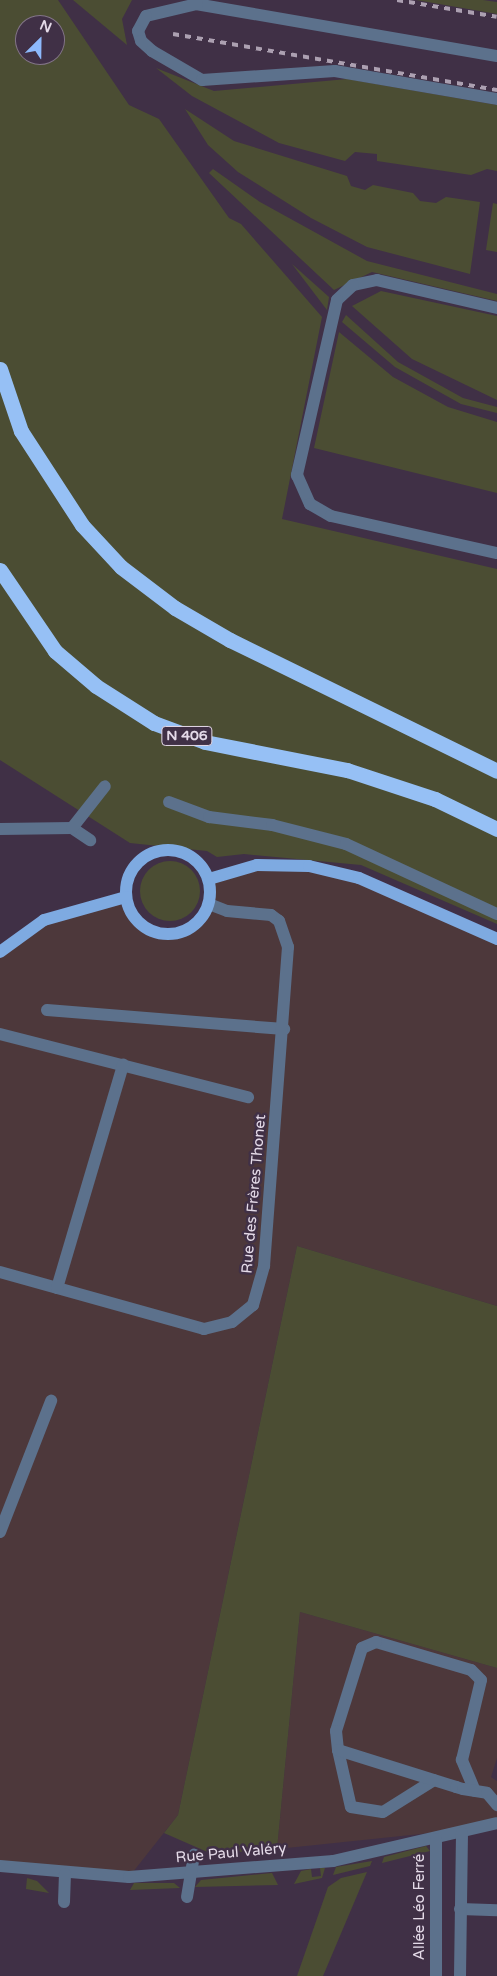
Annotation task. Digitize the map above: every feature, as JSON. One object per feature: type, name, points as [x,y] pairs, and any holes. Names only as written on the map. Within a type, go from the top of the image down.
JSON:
[{"type":"highway","points":[[0,369],[21,431],[82,525],[121,567],[175,608],[230,640],[497,771]]},
{"type":"highway","name":"N 406","points":[[0,570],[55,651],[96,686],[154,723],[205,742],[347,770],[435,799],[497,829]]},
{"type":"main road","points":[[167,849],[197,860],[209,879],[209,904],[200,920],[186,930],[168,934],[140,923],[126,897],[128,878],[137,863],[167,849]]},
{"type":"main road","points":[[209,879],[257,865],[309,866],[359,878],[497,939]]},
{"type":"main road","points":[[0,952],[44,920],[126,897]]},
{"type":"street","points":[[497,56],[197,4],[146,16],[138,31],[141,41],[152,51],[202,80],[335,71],[497,99]]},
{"type":"street","points":[[497,308],[377,280],[353,285],[337,300],[297,476],[310,504],[331,516],[497,553]]},
{"type":"street","points":[[72,828],[106,786]]},
{"type":"street","points":[[169,802],[209,817],[272,825],[346,844],[497,914]]},
{"type":"street","points":[[0,829],[72,828],[90,840]]},
{"type":"street","name":"Rue des Frères Thonet","points":[[0,1272],[204,1329],[232,1322],[253,1305],[264,1266],[290,965],[280,921],[271,915],[227,911],[209,904]]},
{"type":"street","points":[[47,1010],[284,1029]]},
{"type":"street","points":[[0,1034],[248,1097]]},
{"type":"street","points":[[57,1288],[123,1065]]},
{"type":"street","points":[[0,1532],[51,1400]]},
{"type":"street","points":[[434,1780],[383,1812],[350,1807],[336,1731],[362,1648],[376,1642],[471,1670],[481,1680],[462,1760],[481,1792],[497,1805]]},
{"type":"street","points":[[338,1750],[434,1780],[481,1792]]},
{"type":"street","name":"Rue Paul Valéry","points":[[0,1866],[65,1874],[129,1877],[333,1861],[462,1833],[497,1823]]},
{"type":"street","points":[[460,1976],[462,1833]]},
{"type":"street","name":"Allée Léo Ferré","points":[[436,1839],[436,1976]]},
{"type":"street","points":[[187,1897],[194,1855]]},
{"type":"street","points":[[64,1902],[65,1874]]},
{"type":"street","points":[[460,1909],[497,1910]]},
{"type":"shaded area","points":[[257,865],[359,878],[497,940],[497,1306],[297,1246],[178,1815],[129,1877],[0,1861],[0,954],[44,920],[113,900],[168,934],[200,920],[209,879]]},
{"type":"shaded area","points":[[300,1612],[497,1668],[497,1758],[491,1777],[497,1781],[497,1826],[277,1849]]},
{"type":"green space","points":[[0,0],[58,0],[129,105],[159,119],[229,218],[241,224],[322,317],[282,519],[497,569],[497,924],[361,865],[244,854],[217,857],[207,851],[130,843],[0,760]]},
{"type":"green space","points":[[73,0],[132,0],[122,19],[127,45]]},
{"type":"green space","points":[[416,0],[483,0],[497,2],[497,14]]},
{"type":"green space","points":[[156,68],[214,91],[347,79],[497,105],[497,171],[487,169],[471,175],[377,161],[377,154],[355,152],[345,161],[279,143],[192,96]]},
{"type":"green space","points":[[185,109],[234,141],[347,176],[351,186],[365,190],[373,185],[413,193],[420,201],[436,203],[446,197],[480,202],[470,274],[367,247],[311,218],[238,172],[208,145]]},
{"type":"green space","points":[[213,169],[260,202],[367,261],[497,294],[497,301],[372,272],[334,290],[209,173]]},
{"type":"green space","points":[[493,203],[497,204],[497,252],[486,250]]},
{"type":"green space","points":[[292,264],[329,297],[327,310]]},
{"type":"green space","points":[[381,291],[497,316],[497,400],[412,359],[352,306]]},
{"type":"green space","points":[[346,315],[398,362],[463,398],[497,407],[497,413],[461,404],[395,367],[342,322]]},
{"type":"green space","points":[[339,332],[393,377],[448,407],[497,422],[497,493],[314,448]]},
{"type":"green space","points":[[170,861],[187,866],[195,874],[200,891],[195,908],[187,916],[170,921],[153,916],[145,908],[140,891],[145,874],[153,866]]},
{"type":"green space","points":[[297,1246],[497,1306],[497,1668],[300,1612],[277,1849],[212,1854],[164,1833],[178,1815]]},
{"type":"green space","points":[[426,1846],[430,1851],[382,1863],[384,1857]]},
{"type":"green space","points":[[372,1861],[370,1866],[333,1875],[336,1867]]},
{"type":"green space","points":[[320,1868],[325,1868],[322,1878],[294,1884],[301,1871],[311,1869],[312,1877],[321,1876]]},
{"type":"green space","points":[[367,1872],[323,1976],[297,1976],[328,1887],[341,1878]]},
{"type":"green space","points":[[272,1873],[278,1885],[195,1887],[201,1880]]},
{"type":"green space","points":[[27,1878],[37,1881],[49,1893],[26,1889]]},
{"type":"green space","points":[[134,1883],[174,1883],[180,1888],[130,1890]]},
{"type":"railway","points":[[397,0],[497,17]]},
{"type":"railway","points":[[173,34],[497,90]]}]
